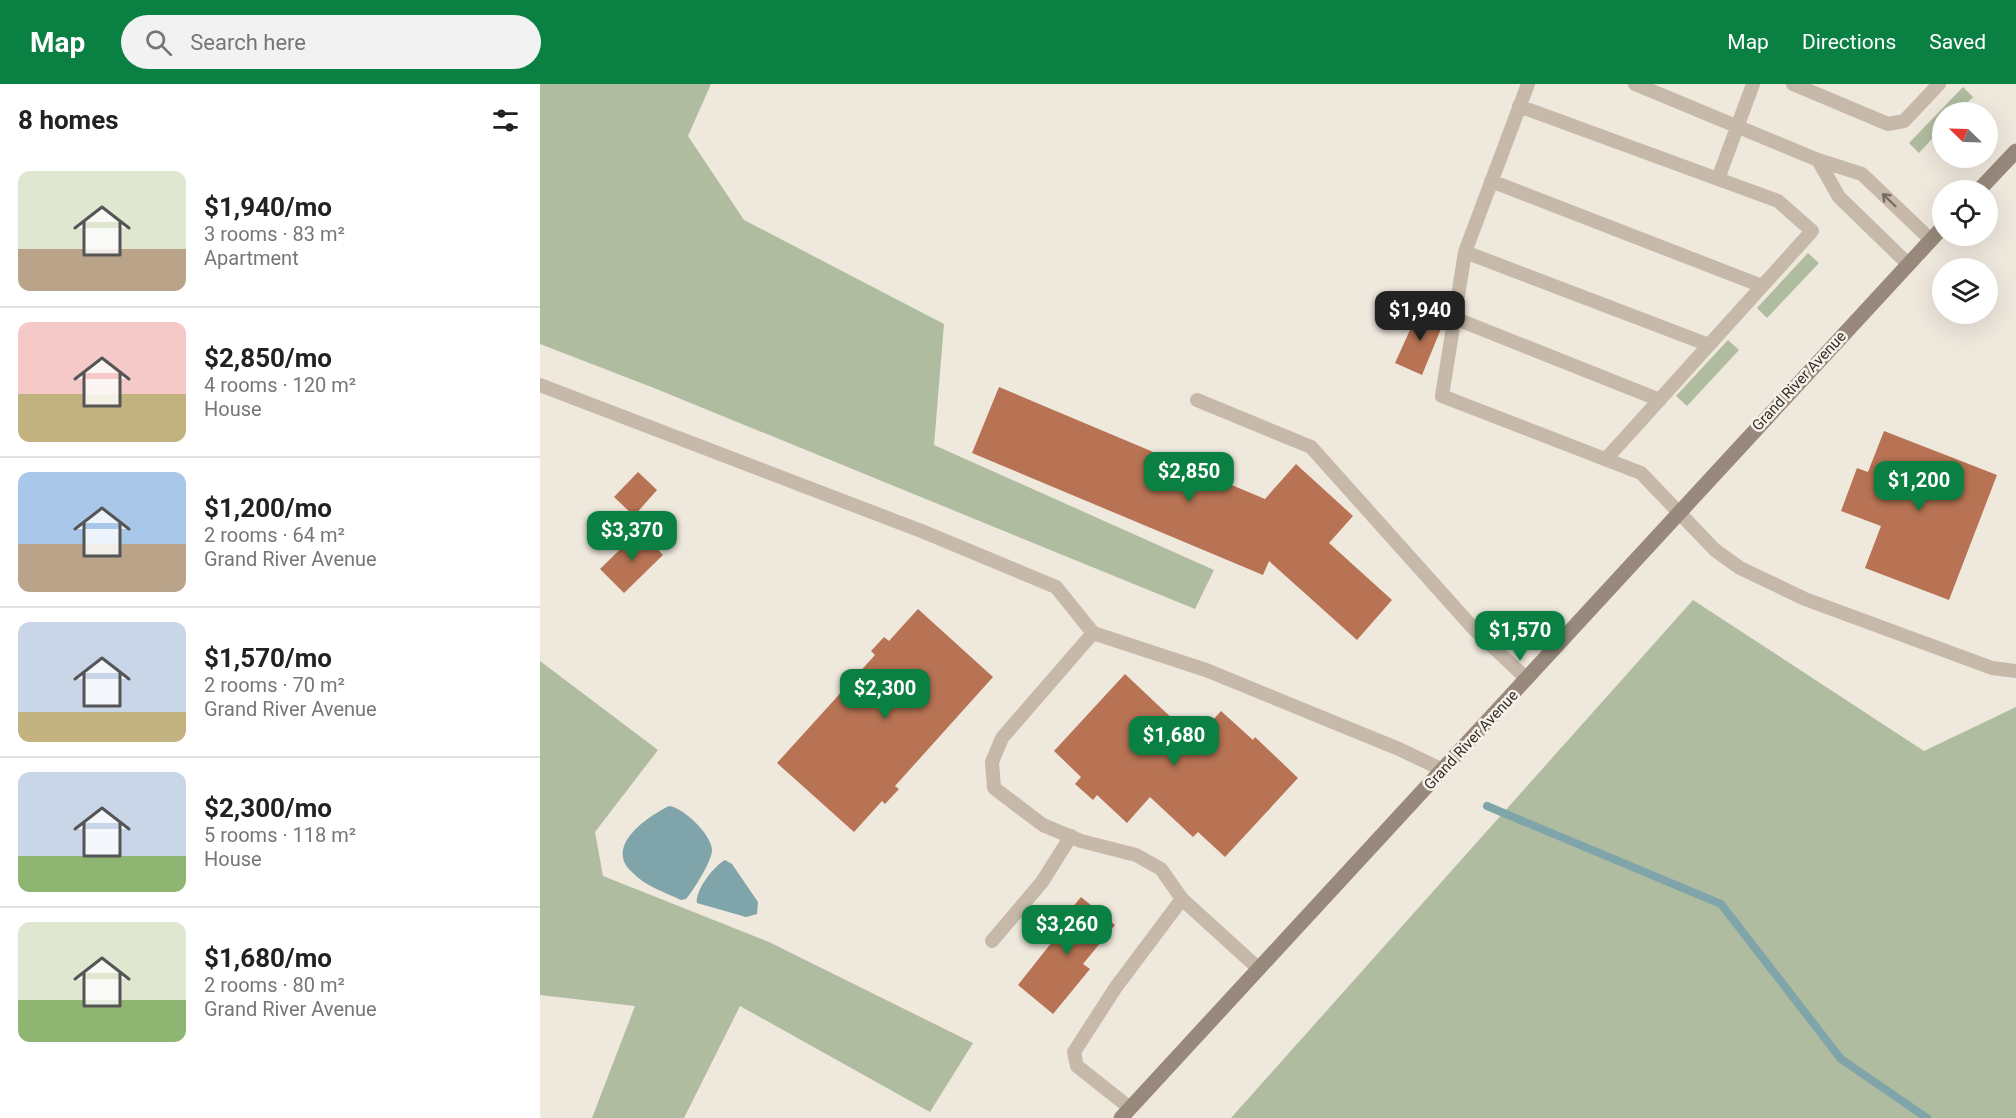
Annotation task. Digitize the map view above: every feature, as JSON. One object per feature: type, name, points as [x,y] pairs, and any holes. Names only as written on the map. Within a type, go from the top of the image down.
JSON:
[{"type":"main road","points":[[1988,180],[2016,151]]},
{"type":"main road","name":"Grand River Avenue","points":[[1126,1113],[1931,240]]},
{"type":"lane","points":[[1528,84],[1465,252],[1442,396],[1641,473],[1715,550],[1732,562],[1804,599],[1992,669],[2016,671]]},
{"type":"lane","points":[[1635,84],[1818,160],[1862,174],[1931,240]]},
{"type":"lane","points":[[1718,179],[1753,84]]},
{"type":"lane","points":[[1793,84],[1888,124],[1904,121],[1939,84]]},
{"type":"lane","points":[[1519,106],[1778,201],[1812,231],[1606,459]]},
{"type":"lane","points":[[1818,160],[1839,197],[1908,264]]},
{"type":"lane","points":[[1491,181],[1762,286]]},
{"type":"lane","points":[[1465,252],[1709,345]]},
{"type":"lane","points":[[1454,318],[1660,400]]},
{"type":"lane","points":[[540,385],[924,532],[1056,587],[1093,633],[1206,670],[1399,749],[1443,770]]},
{"type":"lane","points":[[1197,400],[1311,447],[1474,629],[1527,679]]},
{"type":"lane","points":[[1093,633],[1002,738],[992,762],[994,788],[1043,825],[1071,836],[1136,855],[1161,869],[1182,899],[1259,969]]},
{"type":"lane","points":[[992,941],[1042,882],[1071,836]]},
{"type":"lane","points":[[1126,1113],[1077,1066],[1074,1052],[1116,987],[1182,899]]},
{"type":"green space","points":[[540,84],[711,84],[688,136],[744,220],[944,324],[934,445],[1214,570],[1195,609],[654,388],[540,344]]},
{"type":"green space","points":[[1963,87],[1973,97],[1968,102],[1949,102]]},
{"type":"green space","points":[[1932,119],[1932,139],[1919,153],[1909,143]]},
{"type":"green space","points":[[1808,253],[1819,263],[1767,318],[1757,308]]},
{"type":"green space","points":[[1728,340],[1739,350],[1687,406],[1676,396]]},
{"type":"green space","points":[[1693,600],[1924,751],[2016,707],[2016,1118],[1231,1118]]},
{"type":"green space","points":[[540,661],[658,750],[595,832],[603,876],[769,942],[973,1043],[930,1112],[740,1006],[684,1118],[592,1118],[635,1006],[540,995]]},
{"type":"water","points":[[669,806],[682,811],[696,823],[707,837],[712,850],[709,861],[697,883],[686,899],[681,900],[637,877],[625,862],[623,852],[632,833],[640,825]]},
{"type":"water","points":[[725,860],[732,864],[758,902],[757,914],[746,917],[697,903],[699,892],[706,879]]},
{"type":"building","points":[[1420,308],[1445,319],[1422,375],[1395,363]]},
{"type":"building","points":[[999,387],[1265,499],[1296,464],[1353,516],[1329,543],[1392,600],[1357,640],[1269,561],[1263,575],[972,453]]},
{"type":"building","points":[[1884,431],[1997,475],[1949,600],[1865,568],[1881,526],[1841,511],[1857,468],[1868,472]]},
{"type":"building","points":[[638,472],[657,490],[634,516],[614,497]]},
{"type":"building","points":[[640,530],[663,555],[624,593],[600,569]]},
{"type":"building","points":[[918,609],[993,677],[895,786],[899,789],[885,804],[882,801],[854,832],[777,763],[875,655],[871,651],[884,637],[889,641]]},
{"type":"building","points":[[1125,674],[1195,740],[1221,711],[1253,740],[1255,737],[1298,778],[1225,857],[1198,832],[1193,837],[1150,797],[1127,823],[1097,795],[1093,800],[1075,784],[1081,777],[1054,751]]},
{"type":"building","points":[[1081,897],[1115,925],[1083,964],[1090,969],[1053,1014],[1018,985],[1052,942],[1047,938]]},
{"type":"waterway","points":[[1487,806],[1721,904],[1841,1059],[1927,1118]]}]
